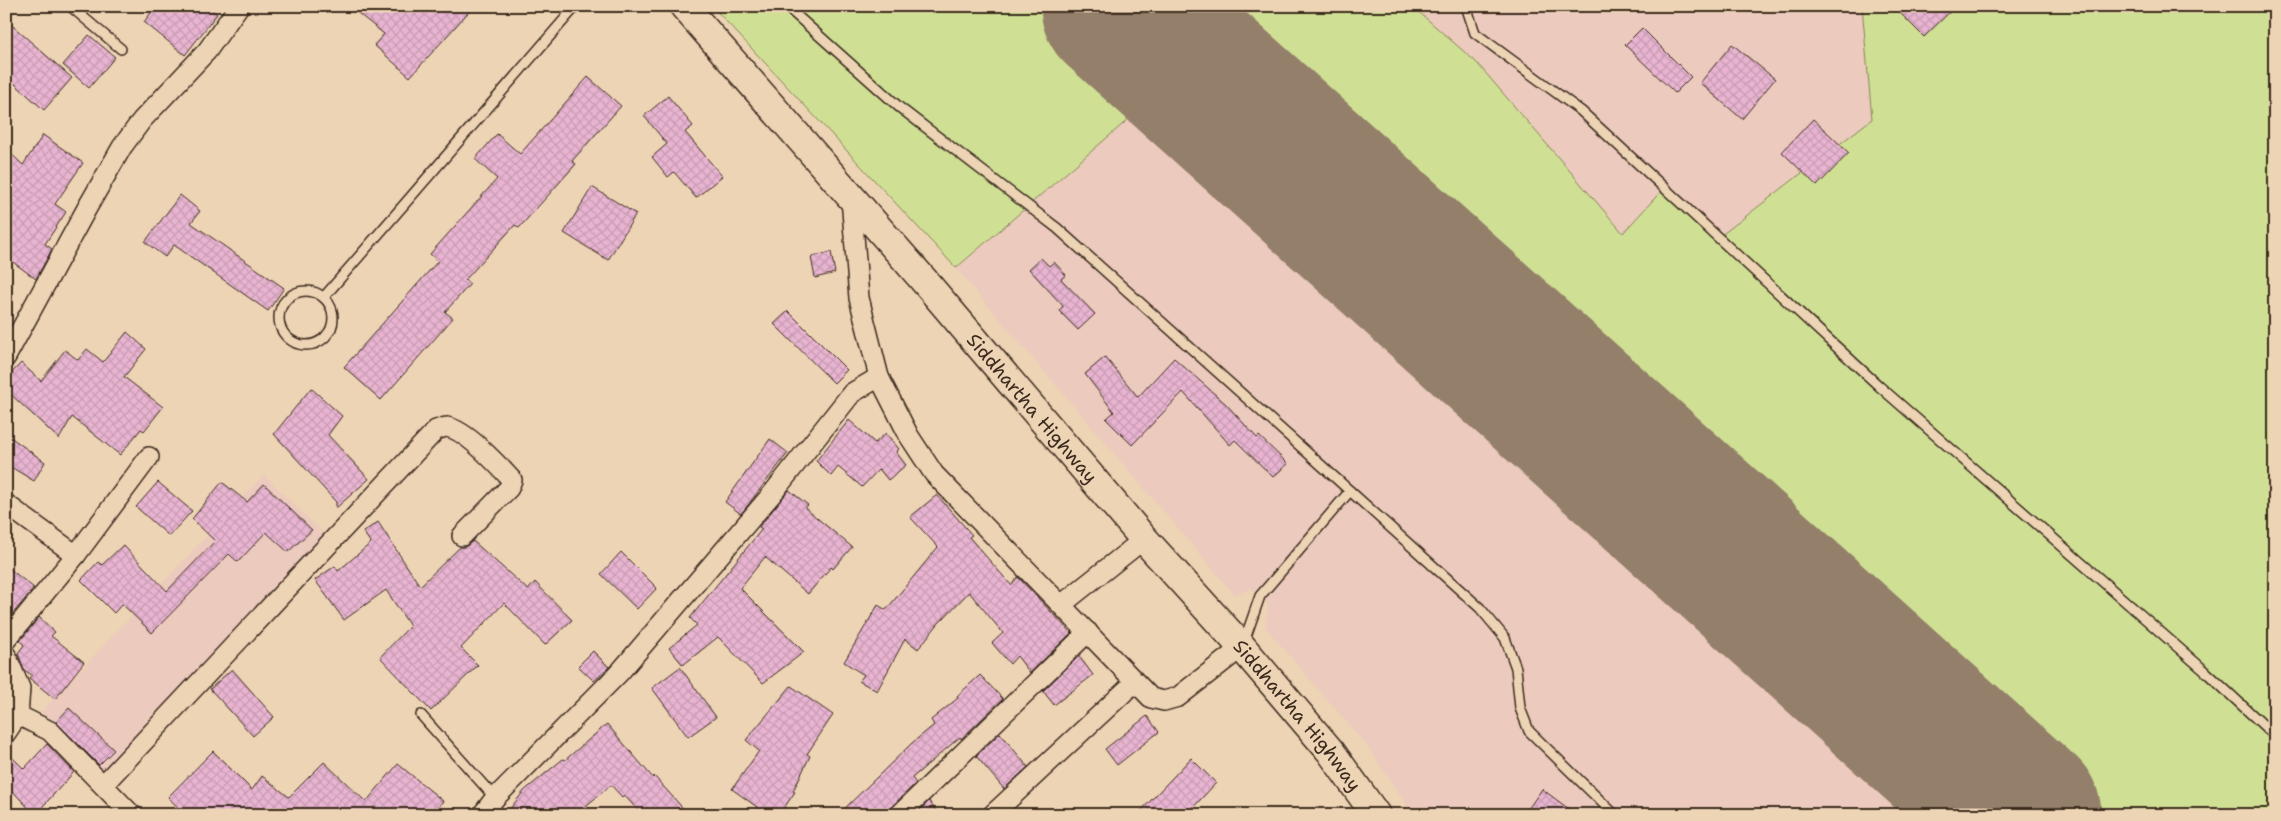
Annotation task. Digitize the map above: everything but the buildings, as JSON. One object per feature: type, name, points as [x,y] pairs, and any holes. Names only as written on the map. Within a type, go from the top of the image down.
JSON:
[{"type":"highway","name":"Siddhartha Highway","points":[[684,6],[921,277],[1144,539],[1242,647],[1332,752],[1376,815]]},
{"type":"street","points":[[6,357],[122,147],[142,120],[206,51],[239,6]]},
{"type":"street","points":[[851,198],[859,298],[880,377],[909,436],[934,474],[1088,632],[1134,683],[1151,698],[1164,701],[1178,697],[1242,647]]},
{"type":"street","points":[[482,815],[496,798],[619,673],[772,494],[852,393],[880,377]]},
{"type":"street","points":[[103,785],[436,430],[446,427],[458,431],[471,441],[512,480],[509,488],[462,536]]},
{"type":"street","points":[[6,640],[76,555],[149,457]]},
{"type":"street","points":[[6,504],[76,555]]},
{"type":"street","points":[[1062,605],[1144,539]]},
{"type":"street","points":[[899,815],[1088,632]]},
{"type":"street","points":[[6,655],[20,688],[18,715],[6,733]]},
{"type":"street","points":[[992,815],[1134,683]]},
{"type":"street","points":[[18,715],[50,731],[132,815]]},
{"type":"lane","points":[[70,6],[121,48]]},
{"type":"lane","points":[[324,297],[576,6]]},
{"type":"lane","points":[[786,6],[899,107],[1057,228],[1480,608],[1505,638],[1516,668],[1520,708],[1529,731],[1615,815]]},
{"type":"lane","points":[[1466,6],[1475,33],[1581,111],[1879,386],[2205,672],[2275,736]]},
{"type":"lane","points":[[305,290],[315,292],[324,297],[330,304],[334,322],[324,338],[310,345],[294,342],[288,338],[282,329],[279,319],[281,309],[286,300],[295,293],[305,290]]},
{"type":"lane","points":[[1242,647],[1260,596],[1350,491]]},
{"type":"lane","points":[[421,715],[496,798]]},
{"type":"shaded area","points":[[712,6],[2275,6],[2275,815],[1414,815],[1365,743],[1265,627],[1268,605],[1251,588],[1235,595],[956,268]]},
{"type":"shaded area","points":[[264,475],[328,538],[106,779],[41,712]]},
{"type":"green space","points":[[712,6],[1034,6],[1145,105],[956,268]]},
{"type":"green space","points":[[1219,6],[1412,6],[1477,63],[1623,233],[1665,187],[1719,237],[1872,119],[1862,6],[2275,6],[2275,815],[2108,815]]},
{"type":"runway","points":[[1120,6],[2022,815]]}]
